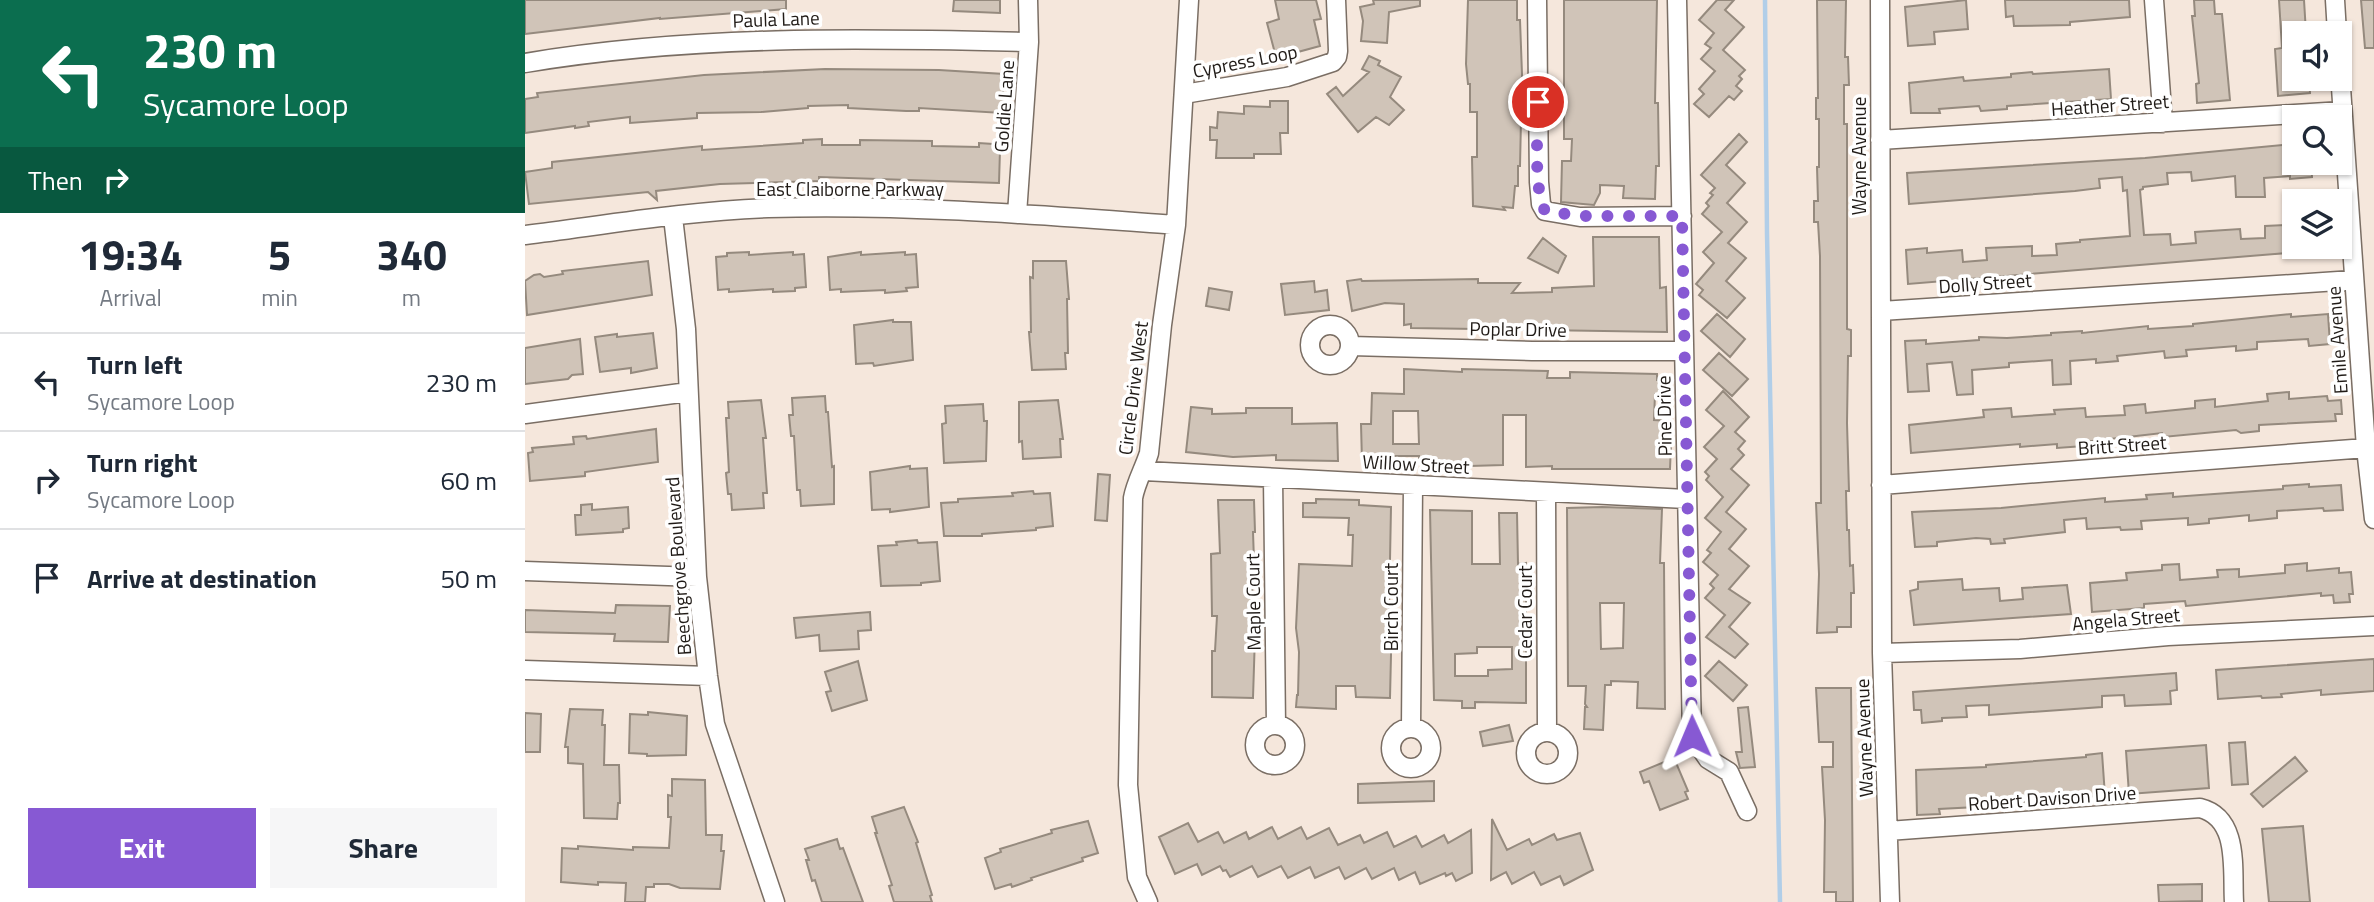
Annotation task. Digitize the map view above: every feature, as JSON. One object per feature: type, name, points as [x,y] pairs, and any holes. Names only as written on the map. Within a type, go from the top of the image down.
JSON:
[{"type":"street","name":"Goldie Lane","points":[[1017,214],[1030,42],[1028,0]]},
{"type":"street","name":"Circle Drive West","points":[[1148,902],[1137,877],[1128,785],[1133,498],[1136,482],[1144,471],[1149,453],[1162,325],[1176,225],[1189,0]]},
{"type":"street","name":"Cypress Loop","points":[[1184,94],[1287,77],[1333,62],[1338,51],[1336,0]]},
{"type":"street","points":[[1537,0],[1539,182],[1541,204],[1545,211],[1580,216],[1682,216]]},
{"type":"street","name":"Pine Drive","points":[[1677,0],[1692,736],[1708,760],[1729,772],[1747,811]]},
{"type":"street","name":"Wayne Avenue","points":[[1879,0],[1881,311]]},
{"type":"street","points":[[2154,0],[2163,123]]},
{"type":"street","points":[[2335,0],[2336,21]]},
{"type":"street","name":"Paula Lane","points":[[525,63],[633,49],[726,42],[828,38],[1030,42]]},
{"type":"street","name":"Heather Street","points":[[1880,140],[2282,115]]},
{"type":"street","name":"Emile Avenue","points":[[2346,175],[2366,447],[2374,519]]},
{"type":"street","name":"East Claiborne Parkway","points":[[525,235],[674,216],[766,208],[940,209],[1176,225]]},
{"type":"street","name":"Beechgrove Boulevard","points":[[674,216],[686,328],[697,577],[715,724],[775,902]]},
{"type":"street","name":"Dolly Street","points":[[1881,311],[2353,280]]},
{"type":"street","points":[[1881,311],[1881,485]]},
{"type":"street","name":"Poplar Drive","points":[[1351,346],[1532,351],[1684,351]]},
{"type":"street","points":[[525,414],[688,392]]},
{"type":"street","name":"Britt Street","points":[[1881,485],[2366,447]]},
{"type":"street","name":"Willow Street","points":[[1144,471],[1686,499]]},
{"type":"street","name":"Maple Court","points":[[1273,478],[1276,725]]},
{"type":"street","name":"Birch Court","points":[[1411,728],[1413,485]]},
{"type":"street","name":"Wayne Avenue","points":[[1881,485],[1882,653],[1891,902]]},
{"type":"street","name":"Cedar Court","points":[[1546,492],[1547,732]]},
{"type":"street","points":[[525,571],[697,577]]},
{"type":"street","name":"Angela Street","points":[[1882,653],[2020,649],[2168,636],[2374,625]]},
{"type":"street","points":[[525,670],[708,676]]},
{"type":"street","name":"Robert Davison Drive","points":[[1888,831],[2200,808],[2218,815],[2225,823],[2230,840],[2234,902]]},
{"type":"building","points":[[525,0],[786,0],[786,9],[660,18],[525,34]]},
{"type":"building","points":[[954,0],[1000,0],[1000,13],[953,11]]},
{"type":"building","points":[[1275,0],[1316,0],[1321,19],[1314,20],[1320,46],[1294,53],[1287,48],[1287,55],[1276,57],[1267,23],[1279,19]]},
{"type":"building","points":[[1373,0],[1420,0],[1420,6],[1389,12],[1387,43],[1361,41],[1363,21],[1360,7],[1374,4]]},
{"type":"building","points":[[1468,0],[1517,0],[1522,74],[1520,166],[1513,208],[1503,207],[1505,210],[1473,206],[1472,157],[1477,157],[1477,112],[1470,112],[1470,84],[1466,64]]},
{"type":"building","points":[[1564,0],[1657,0],[1655,103],[1658,103],[1659,166],[1656,166],[1655,199],[1623,198],[1624,186],[1600,185],[1600,193],[1594,205],[1561,202],[1562,161],[1571,161],[1572,139],[1564,139]]},
{"type":"building","points":[[1717,0],[1734,0],[1725,10],[1744,27],[1723,50],[1745,70],[1739,76],[1742,79],[1736,86],[1742,91],[1734,100],[1729,96],[1709,117],[1694,104],[1704,94],[1699,89],[1715,71],[1701,59],[1711,48],[1705,44],[1714,33],[1699,20]]},
{"type":"building","points":[[1817,0],[1846,0],[1845,57],[1848,57],[1849,85],[1844,85],[1844,124],[1847,124],[1847,329],[1851,330],[1851,356],[1848,356],[1847,423],[1849,491],[1846,491],[1854,593],[1851,593],[1851,627],[1837,627],[1837,632],[1817,633],[1819,574],[1816,503],[1821,503],[1820,256],[1818,222],[1814,222],[1819,167],[1819,119],[1816,119]]},
{"type":"building","points":[[1966,0],[1968,29],[1934,32],[1935,44],[1908,46],[1905,7]]},
{"type":"building","points":[[2005,0],[2129,0],[2130,17],[2070,22],[2070,25],[2014,26],[2013,16],[2006,17]]},
{"type":"building","points":[[2194,0],[2214,0],[2215,14],[2222,14],[2230,100],[2197,103],[2196,84],[2199,83],[2192,16],[2195,16]]},
{"type":"building","points":[[2279,0],[2304,0],[2305,21],[2282,21],[2282,48]]},
{"type":"building","points":[[2361,0],[2374,0],[2374,48],[2365,48]]},
{"type":"building","points":[[2282,48],[2282,91],[2310,93],[2278,96],[2275,49]]},
{"type":"building","points":[[1369,56],[1380,61],[1378,65],[1401,77],[1390,97],[1404,110],[1389,125],[1376,117],[1358,132],[1327,94],[1336,87],[1343,96],[1369,72],[1362,69]]},
{"type":"building","points":[[825,69],[939,70],[1004,74],[1002,113],[919,108],[919,111],[906,111],[848,108],[848,105],[808,106],[761,112],[697,113],[697,118],[630,123],[630,117],[588,122],[589,126],[525,133],[525,99],[538,97],[537,93],[704,75]]},
{"type":"building","points":[[2109,69],[2111,99],[2007,106],[2007,109],[1981,111],[1979,106],[1939,109],[1940,113],[1911,113],[1909,83],[1963,77],[1964,81],[2011,77],[2011,74],[2032,72]]},
{"type":"building","points":[[1270,101],[1288,101],[1288,133],[1280,133],[1281,154],[1254,154],[1254,158],[1216,158],[1217,140],[1210,140],[1210,127],[1217,128],[1218,112],[1244,114],[1244,106],[1270,107]]},
{"type":"building","points":[[1739,134],[1747,142],[1726,165],[1745,183],[1727,203],[1747,222],[1728,243],[1746,258],[1726,281],[1745,298],[1727,318],[1699,295],[1703,290],[1696,284],[1714,263],[1703,252],[1722,232],[1702,214],[1709,206],[1706,203],[1715,188],[1701,175]]},
{"type":"building","points":[[822,139],[822,145],[860,145],[860,140],[932,141],[932,146],[979,147],[979,143],[993,144],[993,149],[1000,150],[999,183],[819,177],[819,181],[720,184],[656,191],[657,200],[648,192],[529,204],[525,172],[552,168],[552,162],[702,146],[702,150],[803,143],[803,140]]},
{"type":"building","points":[[2282,145],[2282,175],[2312,177],[2264,178],[2265,197],[2236,197],[2235,176],[2192,181],[2191,172],[2167,173],[2168,184],[2143,187],[2140,190],[2144,235],[2170,234],[2171,245],[2196,243],[2195,232],[2240,229],[2241,239],[2265,238],[2265,226],[2282,225],[2282,253],[1908,284],[1906,250],[1927,248],[1927,253],[1962,250],[1963,262],[1987,260],[1986,248],[2032,246],[2032,256],[2057,255],[2056,244],[2130,236],[2127,190],[2123,191],[2122,177],[2099,179],[2100,188],[1909,204],[1907,173],[2145,158]]},
{"type":"building","points":[[1593,237],[1659,237],[1660,288],[1666,287],[1667,332],[1411,328],[1411,324],[1404,325],[1404,304],[1385,303],[1352,311],[1347,281],[1361,279],[1478,279],[1478,283],[1520,283],[1512,293],[1552,292],[1552,288],[1594,286]]},
{"type":"building","points":[[1543,238],[1566,256],[1558,273],[1528,258]]},
{"type":"building","points":[[749,252],[749,255],[793,252],[793,255],[804,254],[806,287],[795,288],[795,291],[773,292],[773,289],[729,292],[729,289],[718,290],[716,257],[727,256],[727,253]]},
{"type":"building","points":[[861,252],[861,255],[905,252],[905,255],[916,254],[918,287],[885,293],[885,290],[830,290],[828,257]]},
{"type":"building","points":[[648,261],[652,295],[527,315],[525,281],[534,275],[540,274],[544,277],[563,274],[562,271]]},
{"type":"building","points":[[1033,261],[1066,261],[1069,299],[1066,369],[1032,370],[1029,332]]},
{"type":"building","points":[[1314,281],[1315,292],[1327,290],[1329,310],[1285,315],[1281,284]]},
{"type":"building","points":[[1209,288],[1232,292],[1229,310],[1206,306]]},
{"type":"building","points":[[1717,314],[1745,339],[1730,357],[1701,331]]},
{"type":"building","points":[[2291,314],[2291,317],[2328,314],[2330,344],[2309,346],[2308,339],[2257,342],[2257,349],[2236,351],[2236,346],[2186,350],[2187,356],[2165,358],[2164,351],[2117,356],[2118,361],[2070,361],[2071,384],[2053,385],[2052,360],[2009,363],[2009,367],[1972,370],[1973,394],[1957,395],[1952,362],[1927,364],[1929,391],[1908,392],[1905,341],[1926,340],[1926,344],[1979,340],[1979,337],[2007,338],[2148,326],[2148,329],[2193,326]]},
{"type":"building","points":[[893,320],[911,322],[913,360],[874,366],[873,363],[856,364],[854,325]]},
{"type":"building","points":[[653,333],[657,368],[631,373],[631,368],[600,372],[595,337]]},
{"type":"building","points":[[580,339],[583,374],[572,375],[568,379],[525,384],[525,348]]},
{"type":"building","points":[[1719,353],[1748,379],[1732,396],[1703,370]]},
{"type":"building","points":[[1404,369],[1462,372],[1462,369],[1548,371],[1547,378],[1570,378],[1570,372],[1657,374],[1657,380],[1664,380],[1663,394],[1655,394],[1654,420],[1672,421],[1670,469],[1526,467],[1526,415],[1503,415],[1503,465],[1471,466],[1471,462],[1419,463],[1419,456],[1393,456],[1393,462],[1362,462],[1361,424],[1371,424],[1372,393],[1404,394]],"holes":[[[1393,411],[1418,411],[1419,444],[1393,444]]]},
{"type":"building","points":[[1723,391],[1749,417],[1735,432],[1745,441],[1738,449],[1744,455],[1731,469],[1749,485],[1726,512],[1746,529],[1729,549],[1749,566],[1729,589],[1750,603],[1729,627],[1748,644],[1735,658],[1706,637],[1725,615],[1705,598],[1714,588],[1710,584],[1718,575],[1703,562],[1711,553],[1707,550],[1721,532],[1705,518],[1723,497],[1706,480],[1709,476],[1705,472],[1717,459],[1704,447],[1724,426],[1706,410]]},
{"type":"building","points":[[2289,392],[2289,399],[2327,396],[2328,401],[2341,400],[2342,414],[2335,414],[2336,421],[2259,425],[2259,431],[2241,433],[2236,430],[2163,437],[2162,433],[2084,442],[2084,446],[2057,448],[2057,444],[2020,447],[2020,444],[1911,453],[1909,425],[1984,417],[1983,410],[2011,408],[2012,417],[2055,414],[2054,410],[2085,408],[2086,417],[2125,415],[2124,406],[2145,404],[2146,413],[2195,408],[2195,401],[2215,399],[2215,407],[2268,401],[2267,394]]},
{"type":"building","points":[[825,396],[832,467],[834,466],[834,504],[801,506],[800,490],[797,490],[794,436],[791,436],[789,415],[793,415],[792,398]]},
{"type":"building","points":[[761,400],[766,438],[763,438],[767,493],[763,493],[764,508],[732,510],[726,473],[729,472],[726,418],[729,418],[728,402]]},
{"type":"building","points":[[1058,400],[1063,439],[1060,439],[1061,457],[1023,459],[1022,441],[1019,442],[1019,402]]},
{"type":"building","points":[[983,404],[984,421],[987,421],[986,461],[944,463],[942,424],[946,423],[945,406]]},
{"type":"building","points":[[1191,407],[1212,409],[1212,414],[1246,413],[1246,408],[1292,408],[1292,424],[1337,423],[1338,461],[1276,460],[1276,455],[1233,457],[1186,452]]},
{"type":"building","points":[[656,429],[658,462],[585,472],[585,476],[530,481],[528,453],[533,452],[532,448],[574,444],[573,437],[586,436],[587,439]]},
{"type":"building","points":[[910,466],[910,469],[927,468],[929,507],[890,512],[890,509],[872,510],[870,472]]},
{"type":"building","points":[[1098,474],[1110,475],[1107,521],[1095,520]]},
{"type":"building","points":[[2309,484],[2309,487],[2341,485],[2343,510],[2324,511],[2323,508],[2277,511],[2277,518],[2249,521],[2249,515],[2209,519],[2209,523],[2188,525],[2188,518],[2141,521],[2142,529],[2121,530],[2120,527],[2087,529],[2086,518],[2064,520],[2065,532],[2004,539],[2005,543],[1991,544],[1990,539],[1976,538],[1937,542],[1937,546],[1915,547],[1912,512],[2001,508],[2105,498],[2105,502],[2147,499],[2146,495],[2173,493],[2173,497],[2283,489],[2283,486]]},
{"type":"building","points":[[1033,491],[1034,494],[1050,493],[1053,526],[982,536],[944,536],[941,503],[958,502],[958,499],[1013,496],[1012,493]]},
{"type":"building","points":[[1316,499],[1359,500],[1359,505],[1391,507],[1390,698],[1356,697],[1355,686],[1336,686],[1336,709],[1296,707],[1299,564],[1352,566],[1353,535],[1348,535],[1349,518],[1303,517],[1303,503],[1316,503]]},
{"type":"building","points":[[1218,500],[1254,500],[1253,698],[1212,697],[1212,651],[1215,651],[1217,616],[1212,616],[1211,554],[1220,553]]},
{"type":"building","points":[[592,504],[592,510],[628,507],[629,528],[623,529],[623,532],[576,535],[575,515],[581,515],[581,505]]},
{"type":"building","points":[[1567,508],[1662,509],[1660,563],[1664,563],[1665,709],[1637,708],[1638,682],[1611,681],[1611,685],[1605,685],[1603,730],[1584,729],[1586,686],[1568,686]],"holes":[[[1600,603],[1624,603],[1623,648],[1601,649]]]},
{"type":"building","points":[[1430,510],[1472,511],[1472,564],[1500,564],[1499,513],[1517,513],[1518,564],[1526,563],[1526,703],[1475,702],[1475,708],[1462,708],[1462,701],[1434,700]],"holes":[[[1477,647],[1512,647],[1512,669],[1488,670],[1488,676],[1455,676],[1455,654],[1477,653]]]},
{"type":"building","points":[[917,540],[918,543],[937,542],[940,581],[921,585],[881,586],[878,546]]},
{"type":"building","points":[[2307,563],[2307,571],[2339,568],[2339,573],[2351,572],[2353,594],[2349,594],[2350,602],[2334,603],[2333,595],[2321,596],[2321,593],[2186,606],[2185,601],[2144,604],[2144,608],[2092,612],[2090,583],[2127,580],[2126,573],[2162,570],[2162,565],[2179,564],[2180,580],[2218,577],[2217,570],[2239,569],[2239,577],[2285,573],[2285,565]]},
{"type":"building","points":[[1962,579],[1963,590],[1999,588],[2000,601],[2023,599],[2022,588],[2067,585],[2071,614],[1914,625],[1910,591],[1918,589],[1918,582]]},
{"type":"building","points":[[616,605],[670,606],[668,642],[614,641],[615,634],[525,632],[525,610],[615,613]]},
{"type":"building","points":[[870,612],[871,630],[858,631],[859,649],[820,651],[819,635],[796,638],[794,618]]},
{"type":"building","points":[[2374,659],[2374,691],[2321,695],[2321,690],[2281,694],[2282,697],[2218,699],[2216,670]]},
{"type":"building","points":[[858,661],[867,700],[832,711],[826,692],[831,691],[825,672]]},
{"type":"building","points":[[1719,661],[1747,685],[1733,701],[1705,676]]},
{"type":"building","points":[[2176,673],[2177,690],[2170,691],[2171,704],[2125,706],[2124,695],[2102,696],[2102,707],[1989,715],[1989,705],[1966,706],[1967,717],[1942,718],[1942,721],[1922,723],[1921,710],[1914,710],[1913,692]]},
{"type":"building","points":[[1816,688],[1851,688],[1853,902],[1836,902],[1836,892],[1824,892],[1825,820],[1822,767],[1833,767],[1833,742],[1819,742]]},
{"type":"building","points":[[1748,707],[1755,767],[1740,768],[1736,752],[1742,752],[1738,708]]},
{"type":"building","points":[[570,709],[603,710],[604,765],[619,765],[620,803],[617,819],[584,818],[583,764],[568,763],[568,747],[565,747]]},
{"type":"building","points":[[648,712],[687,716],[686,755],[647,756],[629,753],[630,714],[648,715]]},
{"type":"building","points":[[525,713],[541,714],[540,752],[525,752]]},
{"type":"building","points":[[1509,725],[1513,741],[1483,746],[1480,732]]},
{"type":"building","points":[[2245,742],[2248,784],[2232,785],[2229,743]]},
{"type":"building","points":[[2206,745],[2209,788],[2129,794],[2126,751]]},
{"type":"building","points":[[2102,753],[2105,796],[2041,799],[2041,803],[2025,805],[2025,802],[1977,804],[1977,807],[1939,809],[1940,814],[1917,815],[1916,770],[1986,767]]},
{"type":"building","points":[[2295,757],[2307,771],[2263,807],[2251,794]]},
{"type":"building","points":[[1674,758],[1688,791],[1685,792],[1688,799],[1660,810],[1649,781],[1644,783],[1640,772]]},
{"type":"building","points":[[672,779],[705,780],[706,835],[722,835],[721,851],[724,851],[720,889],[654,884],[654,887],[646,887],[645,902],[625,902],[626,883],[598,882],[598,885],[561,882],[562,848],[669,848],[671,817],[668,817],[668,795],[672,796]]},
{"type":"building","points":[[1434,781],[1434,801],[1358,803],[1358,784]]},
{"type":"building","points":[[904,807],[918,842],[916,843],[932,902],[894,902],[889,886],[892,885],[872,817]]},
{"type":"building","points":[[1492,819],[1507,850],[1529,839],[1532,845],[1554,834],[1557,840],[1580,833],[1593,870],[1564,885],[1560,876],[1541,885],[1534,872],[1512,884],[1506,872],[1491,880]]},
{"type":"building","points":[[1088,821],[1098,853],[1012,887],[1011,884],[995,889],[985,858],[1001,852],[1000,849],[1052,833],[1051,830]]},
{"type":"building","points":[[1188,823],[1198,842],[1218,832],[1224,843],[1246,832],[1249,839],[1272,827],[1278,839],[1301,827],[1307,839],[1329,828],[1338,845],[1360,835],[1364,843],[1387,832],[1394,847],[1416,836],[1422,847],[1444,835],[1448,843],[1471,830],[1472,873],[1456,881],[1452,873],[1446,876],[1445,873],[1420,884],[1415,872],[1399,880],[1394,868],[1372,879],[1366,868],[1345,879],[1339,867],[1315,878],[1310,867],[1288,878],[1281,866],[1258,877],[1252,866],[1230,877],[1220,866],[1202,875],[1197,864],[1175,874],[1159,837]]},
{"type":"building","points":[[2303,826],[2310,902],[2269,902],[2262,829]]},
{"type":"building","points":[[837,839],[840,849],[843,848],[863,902],[822,902],[815,880],[812,881],[805,849]]},
{"type":"building","points":[[2202,884],[2202,901],[2159,902],[2158,885]]},
{"type":"waterway","points":[[1765,0],[1780,902]]},
{"type":"route","points":[[1538,102],[1539,182],[1541,204],[1545,211],[1580,216],[1682,216],[1692,736]]}]
